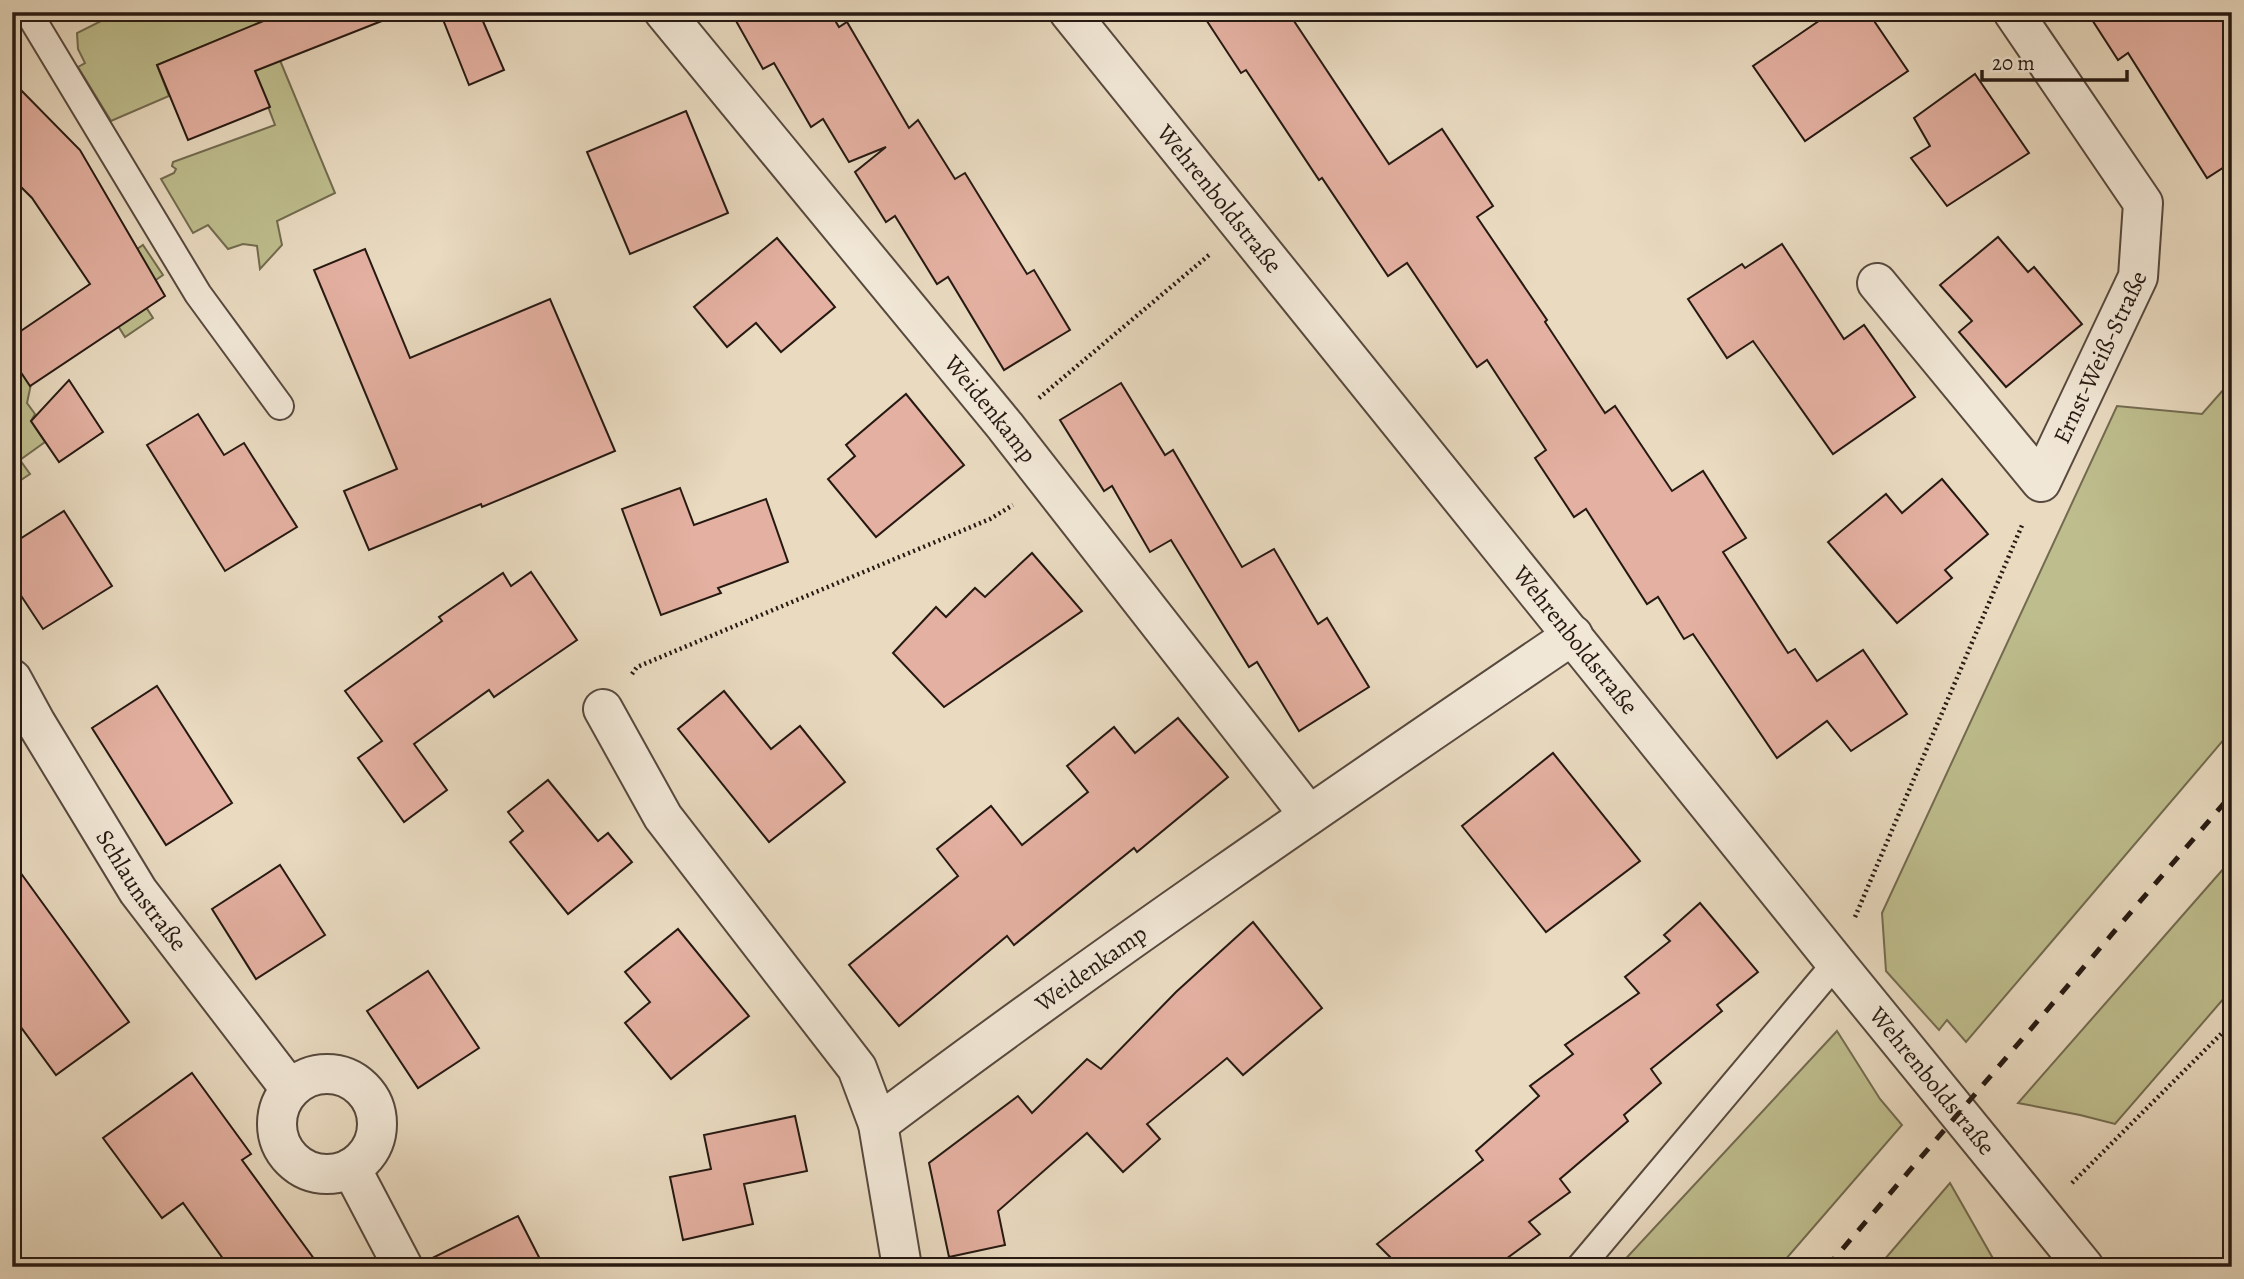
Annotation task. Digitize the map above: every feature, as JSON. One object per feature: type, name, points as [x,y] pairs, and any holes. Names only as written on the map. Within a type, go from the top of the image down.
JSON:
[{"type":"street","name":"Weidenkamp","points":[[664,12],[1005,426],[1309,815]]},
{"type":"street","name":"Wehrenboldstraße","points":[[1069,12],[2084,1267]]},
{"type":"street","name":"Ernst-Weiß-Straße","points":[[1877,283],[2041,482],[2138,277],[2143,203],[2013,12]]},
{"type":"street","name":"Weidenkamp","points":[[878,1124],[962,1061],[1309,815],[1573,635]]},
{"type":"street","name":"Schlaunstraße","points":[[12,678],[36,723],[138,891],[290,1089]]},
{"type":"street","points":[[603,709],[663,817],[857,1068],[878,1124],[902,1267]]},
{"type":"street","points":[[330,1073],[351,1078],[368,1093],[377,1112],[377,1134],[368,1154],[351,1168],[334,1174],[315,1173],[298,1165],[285,1152],[278,1136],[277,1119],[281,1103],[290,1089],[308,1076],[330,1073]]},
{"type":"street","points":[[351,1168],[403,1267]]},
{"type":"lane","points":[[28,12],[198,294],[280,406]]},
{"type":"lane","points":[[1580,1267],[1836,963]]},
{"type":"path","points":[[1005,426],[1201,261],[1244,229]]},
{"type":"path","points":[[603,709],[637,667],[990,519],[1049,482]]},
{"type":"path","points":[[1836,963],[2041,482]]},
{"type":"path","points":[[2043,1213],[2232,1023]]},
{"type":"shaded area","points":[[119,12],[260,12],[335,193],[277,221],[282,245],[260,269],[257,246],[243,244],[228,249],[208,225],[193,233],[161,179],[174,173],[176,169],[172,166],[173,162],[275,125],[239,31],[157,65],[169,96],[111,121],[78,67],[85,63],[78,49],[77,33]]},
{"type":"shaded area","points":[[143,245],[163,275],[137,293],[153,318],[125,337],[90,281]]},
{"type":"shaded area","points":[[28,364],[31,384],[27,403],[35,414],[31,421],[45,442],[20,460],[30,474],[12,486],[12,372]]},
{"type":"shaded area","points":[[2232,380],[2232,730],[1966,1042],[1947,1020],[1939,1030],[1886,971],[1882,913],[2117,406],[2202,414]]},
{"type":"shaded area","points":[[2232,859],[2232,989],[2115,1124],[2018,1103]]},
{"type":"shaded area","points":[[1837,1031],[1880,1099],[1902,1125],[1779,1267],[1618,1267]]},
{"type":"shaded area","points":[[1950,1183],[1995,1262],[1991,1267],[1878,1267]]},
{"type":"building","points":[[285,12],[397,12],[397,15],[255,71],[270,107],[188,140],[157,65]]},
{"type":"building","points":[[440,12],[479,12],[504,70],[469,85]]},
{"type":"building","points":[[731,12],[830,12],[839,27],[847,22],[909,128],[918,120],[955,179],[965,173],[1027,274],[1034,270],[1070,330],[1004,370],[948,277],[937,284],[895,216],[886,222],[855,172],[886,147],[849,162],[823,119],[811,127],[774,63],[763,69]]},
{"type":"building","points":[[1201,12],[1288,12],[1389,164],[1442,129],[1493,206],[1477,217],[1547,320],[1545,322],[1605,413],[1615,406],[1672,491],[1703,471],[1746,538],[1723,552],[1788,653],[1795,649],[1817,681],[1863,650],[1907,714],[1851,751],[1827,721],[1777,758],[1693,634],[1684,639],[1658,597],[1647,604],[1586,509],[1574,517],[1535,458],[1546,450],[1487,360],[1477,367],[1407,263],[1388,276],[1322,178],[1319,180],[1246,70],[1241,73]]},
{"type":"building","points":[[1832,12],[1868,12],[1908,71],[1805,141],[1753,66]]},
{"type":"building","points":[[2087,12],[2232,12],[2232,162],[2207,178],[2128,53],[2118,60]]},
{"type":"building","points":[[1975,74],[2029,153],[1947,206],[1911,158],[1930,146],[1914,118]]},
{"type":"building","points":[[12,81],[80,150],[165,296],[30,386],[12,359],[12,337],[90,284],[32,198],[12,178]]},
{"type":"building","points":[[686,111],[728,213],[630,254],[587,152]]},
{"type":"building","points":[[1998,237],[2028,272],[2034,267],[2082,324],[2006,387],[1959,332],[1972,321],[1940,285]]},
{"type":"building","points":[[777,238],[835,307],[781,352],[756,323],[727,347],[694,307]]},
{"type":"building","points":[[1782,244],[1844,339],[1864,325],[1915,397],[1833,454],[1753,341],[1727,358],[1688,299],[1742,264],[1745,268]]},
{"type":"building","points":[[365,249],[410,358],[550,299],[615,451],[482,507],[481,504],[369,550],[344,491],[397,469],[314,270]]},
{"type":"building","points":[[69,380],[103,432],[59,462],[31,421]]},
{"type":"building","points":[[1121,383],[1165,455],[1173,450],[1242,567],[1274,549],[1318,624],[1327,618],[1369,687],[1299,731],[1257,662],[1249,667],[1171,540],[1150,552],[1112,486],[1104,491],[1060,420]]},
{"type":"building","points":[[906,394],[964,465],[876,537],[828,479],[855,456],[846,445]]},
{"type":"building","points":[[198,414],[224,455],[244,443],[297,527],[225,571],[147,445]]},
{"type":"building","points":[[1942,479],[1988,534],[1945,570],[1952,578],[1897,623],[1828,542],[1886,494],[1902,513]]},
{"type":"building","points":[[680,488],[694,525],[766,499],[788,562],[718,588],[721,593],[661,615],[622,509]]},
{"type":"building","points":[[64,511],[112,586],[43,629],[12,582],[12,544]]},
{"type":"building","points":[[1032,553],[1082,611],[944,707],[893,653],[936,607],[946,617],[975,588],[985,597]]},
{"type":"building","points":[[531,572],[577,640],[494,697],[489,690],[414,744],[447,790],[404,822],[358,758],[382,741],[345,691],[442,621],[439,617],[503,573],[511,586]]},
{"type":"building","points":[[157,686],[232,803],[166,845],[92,728]]},
{"type":"building","points":[[724,691],[771,749],[800,726],[845,782],[769,842],[678,729]]},
{"type":"building","points":[[1178,718],[1228,777],[1137,852],[1134,848],[1014,945],[1007,936],[899,1026],[849,965],[958,876],[937,849],[991,806],[1022,845],[1088,792],[1067,766],[1114,727],[1135,753]]},
{"type":"building","points":[[1553,753],[1640,861],[1546,932],[1462,826]]},
{"type":"building","points":[[548,780],[598,841],[608,833],[632,862],[568,914],[510,842],[523,831],[508,812]]},
{"type":"building","points":[[12,861],[129,1022],[56,1075],[12,1015]]},
{"type":"building","points":[[280,865],[325,935],[256,979],[212,909]]},
{"type":"building","points":[[1700,903],[1758,972],[1717,1005],[1722,1011],[1651,1069],[1661,1083],[1624,1115],[1628,1121],[1560,1179],[1570,1192],[1529,1222],[1540,1234],[1495,1267],[1400,1267],[1377,1244],[1483,1160],[1476,1151],[1539,1096],[1530,1086],[1573,1054],[1565,1045],[1639,993],[1625,977],[1670,941],[1664,935]]},
{"type":"building","points":[[1253,922],[1322,1008],[1243,1075],[1227,1058],[1147,1124],[1160,1139],[1123,1172],[1087,1133],[998,1211],[1005,1245],[949,1257],[929,1163],[1018,1096],[1032,1113],[1087,1059],[1101,1069],[1176,992]]},
{"type":"building","points":[[678,929],[749,1016],[671,1079],[625,1023],[650,1002],[625,972]]},
{"type":"building","points":[[428,971],[479,1048],[418,1088],[367,1011]]},
{"type":"building","points":[[192,1073],[251,1154],[242,1160],[320,1267],[229,1267],[183,1203],[162,1218],[103,1138]]},
{"type":"building","points":[[795,1116],[807,1171],[744,1184],[753,1224],[683,1240],[670,1177],[711,1169],[704,1135]]},
{"type":"building","points":[[518,1216],[544,1267],[425,1267],[424,1262]]},
{"type":"railway","points":[[1827,1267],[2232,794]]}]
